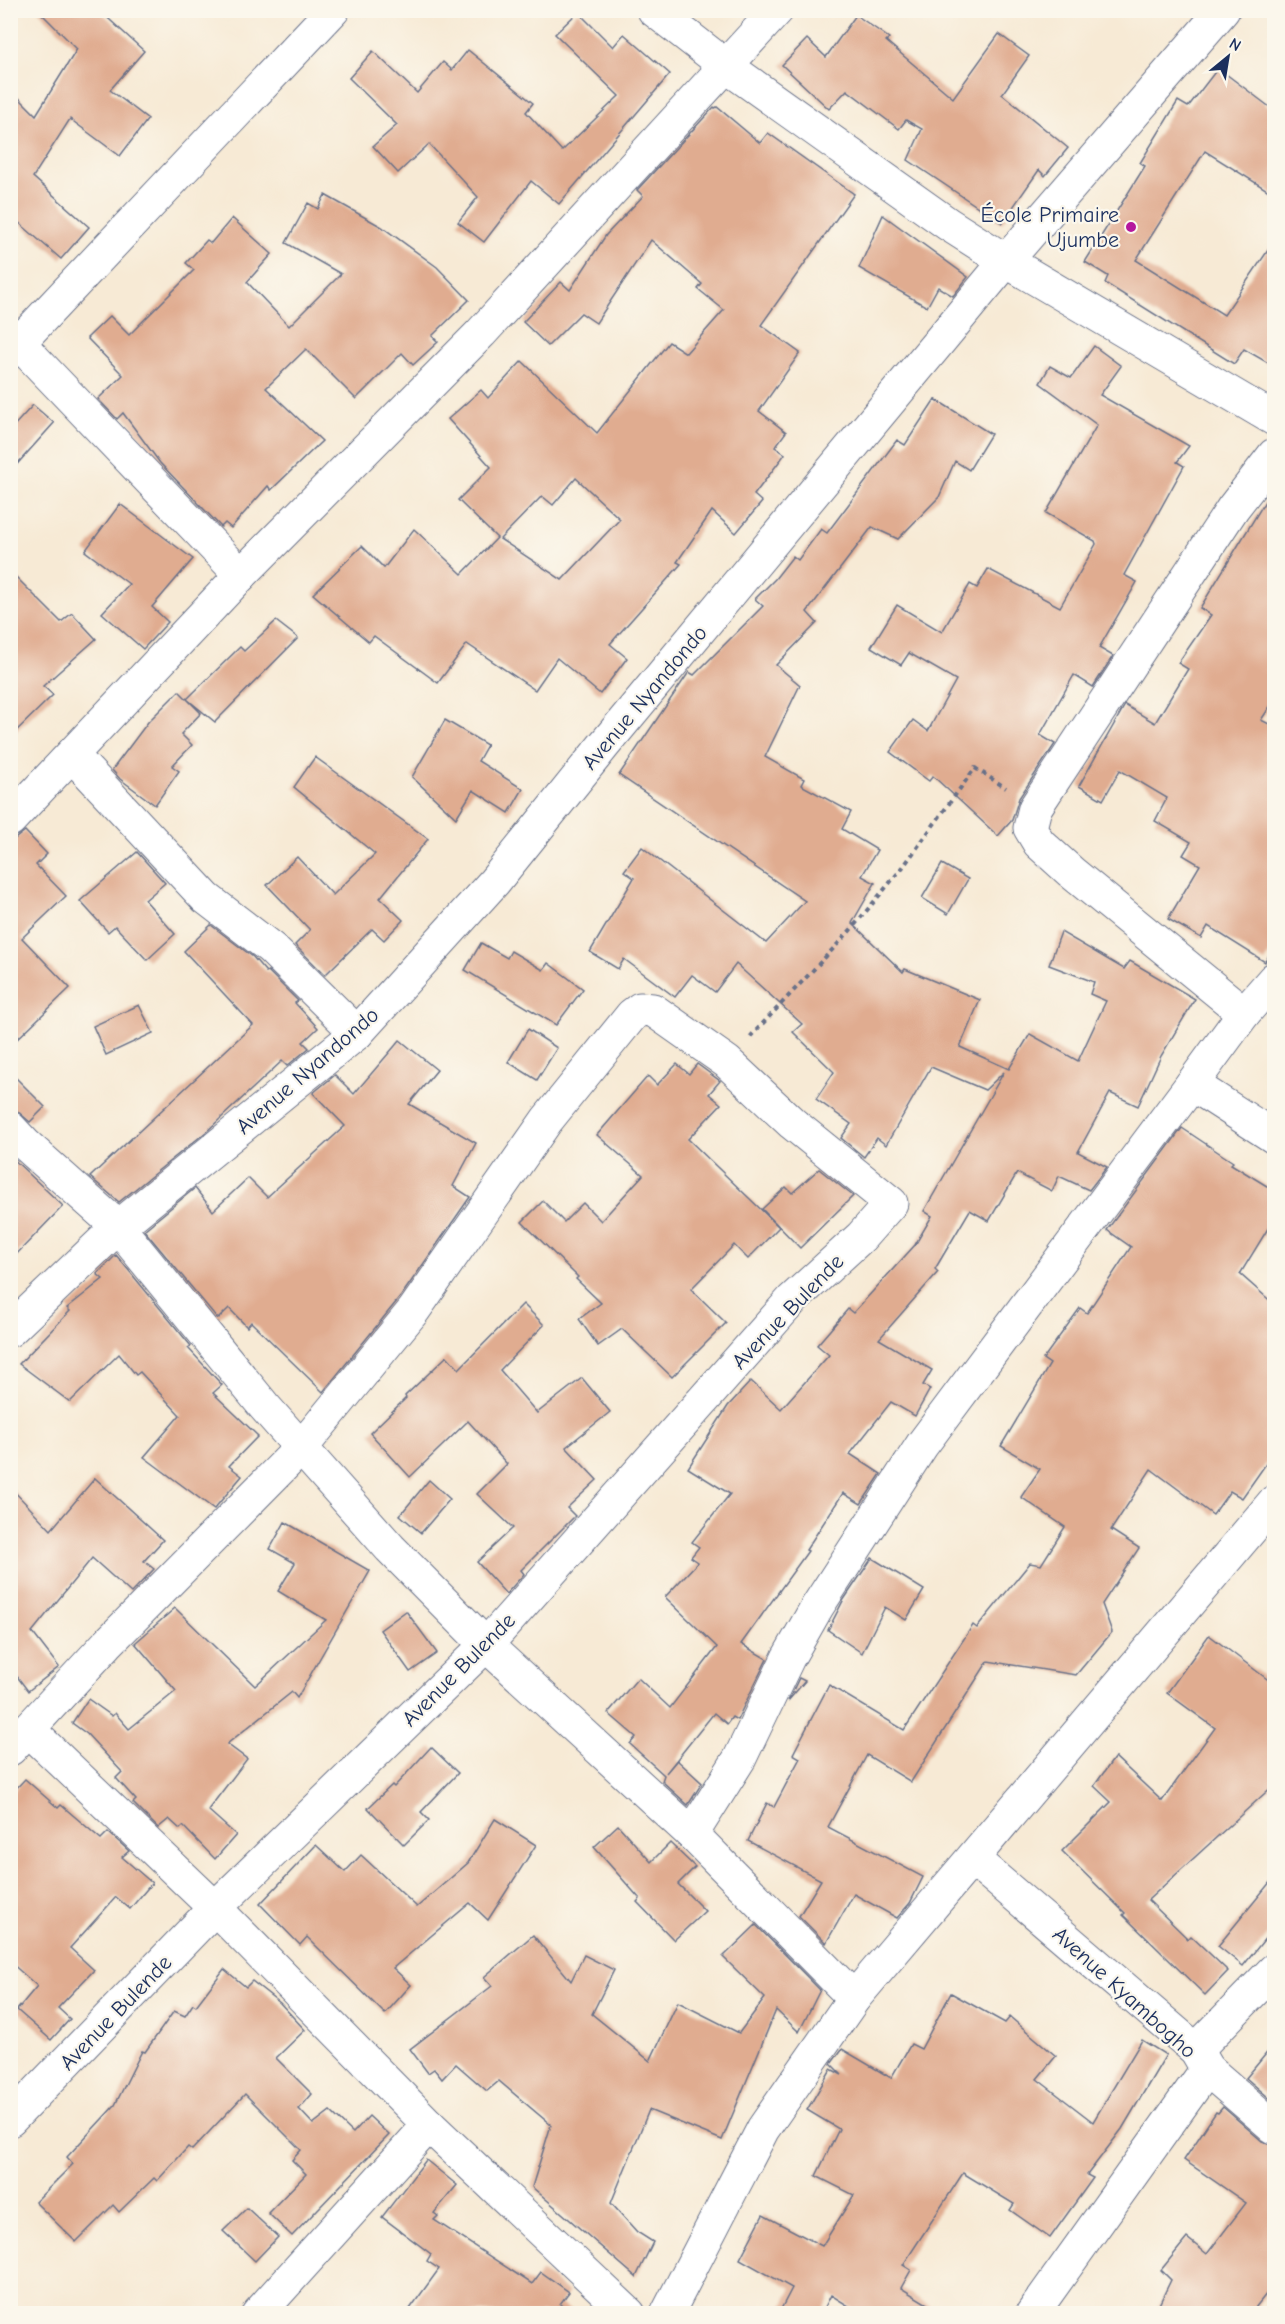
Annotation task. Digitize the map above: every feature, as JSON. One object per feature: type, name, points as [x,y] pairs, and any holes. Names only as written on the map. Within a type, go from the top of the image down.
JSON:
[{"type":"street","points":[[241,575],[13,343],[333,10]]},
{"type":"street","points":[[654,10],[726,66],[948,224],[1006,261],[1275,419]]},
{"type":"street","points":[[10,820],[241,575],[481,333],[777,10]]},
{"type":"street","name":"Avenue Nyandondo","points":[[10,1330],[118,1227],[357,1033],[494,882],[604,745],[1006,261],[1222,10]]},
{"type":"street","points":[[1244,1013],[1071,872],[1039,843],[1030,828],[1035,808],[1233,508],[1275,455]]},
{"type":"street","points":[[72,755],[206,897],[271,948],[357,1033]]},
{"type":"street","points":[[692,1834],[740,1758],[788,1658],[817,1607],[922,1445],[1244,1013],[1275,979]]},
{"type":"street","points":[[629,2313],[429,2125],[215,1908],[19,1739],[107,1644],[301,1448],[414,1311],[547,1120],[632,1015],[640,1009],[653,1010],[727,1062]]},
{"type":"street","name":"Avenue Bulende","points":[[10,2120],[215,1908],[486,1645],[792,1300],[861,1237],[891,1203],[792,1124],[727,1062]]},
{"type":"street","points":[[1192,1084],[1275,1137]]},
{"type":"street","points":[[10,1128],[118,1227],[301,1448],[390,1548],[486,1645],[692,1834],[854,1998]]},
{"type":"street","points":[[667,2313],[763,2129],[854,1998],[1275,1502]]},
{"type":"street","name":"Avenue Kyambogho","points":[[973,1859],[1275,2127]]},
{"type":"street","points":[[1032,2313],[1202,2060],[1275,1970]]},
{"type":"street","points":[[258,2313],[429,2125]]},
{"type":"path","points":[[727,1062],[848,933],[903,867],[975,768],[1035,808]]},
{"type":"building","points":[[38,10],[99,10],[144,51],[110,90],[148,119],[120,156],[70,119],[33,177],[89,227],[61,259],[10,215],[10,89],[36,115],[77,49]]},
{"type":"building","points":[[578,12],[613,47],[624,34],[670,74],[559,204],[531,181],[484,242],[458,222],[478,197],[429,144],[398,173],[373,146],[397,125],[349,78],[373,51],[417,93],[443,62],[452,70],[468,50],[533,103],[526,112],[562,151],[619,96],[555,34]]},
{"type":"building","points":[[856,15],[889,38],[886,41],[953,98],[999,34],[1029,56],[1002,94],[1068,148],[1045,176],[1039,170],[1002,223],[908,160],[922,129],[906,120],[899,129],[847,90],[829,109],[782,65],[807,39],[826,57]]},
{"type":"building","name":"École Primaire Ujumbe","points":[[1218,68],[1275,111],[1275,195],[1205,151],[1136,260],[1224,315],[1275,240],[1275,367],[1244,349],[1234,364],[1105,283],[1108,276],[1085,262],[1145,166],[1140,163],[1178,101],[1188,107]]},
{"type":"building","points":[[714,107],[717,107],[760,143],[768,133],[854,194],[761,325],[800,353],[759,411],[786,432],[775,447],[785,454],[754,495],[762,502],[736,533],[712,511],[677,562],[681,564],[610,644],[627,658],[600,694],[557,658],[535,690],[467,644],[438,683],[374,636],[369,642],[313,594],[362,546],[384,568],[414,529],[462,574],[497,538],[458,500],[491,467],[448,419],[481,390],[488,398],[522,361],[597,433],[669,342],[686,353],[724,310],[698,289],[702,284],[651,240],[596,323],[581,313],[548,346],[523,322],[561,282],[570,290],[606,235],[643,196],[637,190]],"holes":[[[576,478],[620,519],[562,580],[500,539],[542,496],[553,505]]]},
{"type":"building","points":[[325,195],[382,227],[437,267],[469,300],[432,336],[438,342],[413,365],[402,353],[356,399],[306,349],[266,388],[322,441],[271,490],[268,486],[231,528],[225,523],[221,527],[160,463],[123,413],[117,419],[98,399],[123,375],[87,338],[110,316],[129,335],[194,270],[186,263],[207,240],[211,243],[232,218],[272,254],[247,282],[289,326],[341,274],[286,243],[308,203],[318,209]]},
{"type":"building","points":[[883,215],[968,277],[953,296],[938,287],[927,307],[859,268]]},
{"type":"building","points":[[1094,346],[1121,366],[1100,395],[1189,446],[1177,462],[1184,466],[1124,575],[1137,582],[1099,648],[1113,656],[1093,687],[1074,675],[1040,735],[1055,744],[1019,798],[1012,820],[998,836],[933,776],[929,781],[890,752],[913,720],[928,731],[956,680],[909,653],[901,665],[871,647],[897,605],[942,632],[970,584],[977,588],[988,569],[1060,607],[1096,544],[1095,541],[1046,513],[1097,425],[1040,383],[1050,366],[1071,378]]},
{"type":"building","points":[[935,399],[991,434],[969,470],[955,461],[939,497],[898,539],[872,527],[807,612],[817,623],[776,665],[800,685],[765,757],[804,779],[801,785],[851,812],[842,829],[877,850],[862,876],[875,883],[852,923],[903,972],[905,969],[980,1000],[960,1047],[1009,1069],[1030,1034],[1078,1061],[1106,1001],[1090,994],[1094,982],[1049,965],[1061,932],[1124,969],[1130,961],[1195,999],[1161,1056],[1138,1106],[1110,1093],[1078,1152],[1107,1167],[1089,1190],[1059,1176],[1052,1191],[1017,1173],[989,1221],[970,1210],[935,1269],[938,1272],[879,1339],[932,1370],[923,1385],[930,1389],[915,1416],[891,1402],[850,1454],[881,1474],[861,1504],[843,1493],[806,1550],[808,1551],[741,1644],[767,1659],[737,1720],[732,1717],[727,1724],[714,1713],[666,1773],[677,1760],[702,1783],[688,1805],[662,1781],[664,1775],[630,1744],[636,1737],[608,1713],[638,1678],[670,1708],[717,1647],[665,1597],[698,1562],[691,1557],[699,1547],[692,1542],[730,1494],[688,1468],[728,1406],[751,1381],[781,1409],[829,1355],[817,1345],[848,1309],[853,1313],[915,1245],[932,1216],[924,1211],[1004,1072],[985,1090],[931,1067],[886,1145],[877,1138],[864,1157],[841,1138],[851,1124],[816,1099],[834,1072],[793,1032],[802,1024],[736,964],[715,992],[692,975],[675,997],[624,959],[618,969],[590,952],[634,878],[624,871],[642,847],[766,943],[805,901],[619,775],[689,672],[694,675],[763,606],[755,599],[793,556],[798,560],[821,529],[827,533],[897,440],[905,445]]},
{"type":"building","points":[[33,405],[54,423],[10,472],[10,430]]},
{"type":"building","points":[[1275,485],[1275,699],[1261,720],[1275,727],[1275,945],[1265,962],[1208,926],[1201,938],[1168,919],[1200,865],[1183,855],[1191,842],[1155,821],[1167,798],[1120,770],[1103,800],[1079,786],[1125,705],[1155,723],[1188,669],[1178,663],[1211,615],[1200,608]]},
{"type":"building","points":[[120,504],[193,559],[152,607],[168,622],[143,649],[102,613],[129,584],[85,551]]},
{"type":"building","points":[[10,571],[61,622],[72,613],[96,639],[43,686],[53,695],[10,737]]},
{"type":"building","points":[[276,621],[298,638],[215,722],[187,699],[240,647],[244,651]]},
{"type":"building","points":[[179,691],[201,713],[181,734],[192,745],[172,766],[179,771],[155,805],[120,779],[112,770],[148,722]]},
{"type":"building","points":[[445,720],[487,745],[478,761],[523,789],[509,813],[473,790],[456,818],[412,777]]},
{"type":"building","points":[[315,757],[428,839],[380,898],[403,920],[384,940],[372,929],[325,975],[295,945],[310,930],[267,885],[297,857],[333,895],[375,854],[294,787]]},
{"type":"building","points":[[25,831],[47,854],[36,865],[66,896],[22,938],[70,988],[10,1046],[10,838],[16,838]]},
{"type":"building","points":[[137,852],[165,883],[145,900],[175,934],[147,960],[115,926],[108,932],[80,901]]},
{"type":"building","points":[[942,864],[968,879],[948,914],[922,898]]},
{"type":"building","points":[[211,925],[253,957],[266,972],[268,971],[298,1001],[295,1003],[318,1028],[303,1042],[309,1048],[287,1066],[282,1061],[206,1132],[119,1202],[90,1177],[253,1025],[184,951]]},
{"type":"building","points":[[481,943],[507,958],[511,951],[543,970],[548,963],[583,989],[556,1025],[465,970]]},
{"type":"building","points":[[139,1005],[153,1033],[106,1055],[93,1026]]},
{"type":"building","points":[[528,1029],[557,1048],[537,1080],[508,1062]]},
{"type":"building","points":[[400,1040],[437,1070],[409,1104],[476,1143],[453,1186],[470,1197],[401,1296],[323,1392],[251,1322],[247,1327],[229,1308],[218,1319],[144,1230],[195,1188],[213,1211],[248,1178],[267,1197],[345,1126],[313,1093],[335,1075],[354,1094]]},
{"type":"building","points":[[677,1064],[689,1074],[697,1064],[720,1081],[709,1094],[721,1104],[688,1139],[779,1227],[748,1259],[734,1245],[691,1289],[726,1323],[672,1377],[622,1329],[598,1346],[579,1319],[601,1303],[522,1222],[543,1201],[564,1222],[583,1203],[601,1221],[643,1175],[597,1135],[648,1076],[657,1085]]},
{"type":"building","points":[[10,1072],[45,1107],[30,1122],[16,1110],[10,1110]]},
{"type":"building","points":[[1182,1128],[1233,1162],[1231,1164],[1275,1191],[1275,1217],[1240,1274],[1275,1305],[1275,1451],[1242,1498],[1230,1491],[1213,1515],[1151,1469],[1111,1530],[1139,1548],[1102,1604],[1112,1632],[1076,1675],[988,1661],[911,1782],[867,1755],[828,1827],[923,1877],[910,1903],[897,1918],[854,1894],[826,1943],[799,1916],[821,1880],[748,1841],[767,1803],[774,1807],[800,1758],[793,1754],[829,1685],[904,1730],[973,1625],[977,1628],[1030,1563],[1041,1565],[1065,1527],[1021,1497],[1040,1469],[1001,1446],[1050,1364],[1043,1359],[1080,1308],[1087,1313],[1131,1247],[1107,1230]]},
{"type":"building","points":[[10,1156],[63,1206],[10,1261]]},
{"type":"building","points":[[819,1169],[853,1196],[800,1248],[762,1209],[786,1187],[792,1193]]},
{"type":"building","points":[[116,1255],[191,1346],[188,1348],[222,1385],[213,1393],[258,1436],[229,1466],[242,1476],[214,1509],[144,1457],[180,1415],[140,1372],[136,1375],[119,1354],[70,1402],[19,1364],[70,1311],[67,1308],[103,1279],[97,1274]]},
{"type":"building","points":[[523,1304],[544,1325],[500,1370],[537,1413],[582,1378],[610,1412],[566,1447],[597,1480],[567,1508],[575,1516],[521,1570],[524,1574],[506,1594],[477,1562],[513,1528],[477,1494],[507,1464],[468,1421],[410,1477],[370,1433],[447,1356],[459,1369]]},
{"type":"building","points":[[95,1478],[163,1540],[144,1561],[154,1569],[131,1593],[92,1558],[32,1632],[59,1667],[28,1691],[10,1667],[10,1487],[51,1530]]},
{"type":"building","points":[[429,1480],[450,1499],[421,1533],[400,1515]]},
{"type":"building","points":[[285,1522],[370,1571],[297,1698],[292,1692],[227,1744],[247,1759],[208,1810],[236,1835],[215,1859],[183,1826],[180,1829],[169,1819],[158,1828],[133,1803],[136,1800],[116,1778],[122,1772],[87,1734],[72,1723],[88,1699],[112,1716],[115,1713],[129,1729],[176,1691],[135,1643],[175,1608],[255,1686],[326,1620],[278,1591],[295,1563],[270,1549]]},
{"type":"building","points":[[872,1558],[924,1590],[906,1620],[885,1607],[862,1653],[828,1630],[843,1601]]},
{"type":"building","points":[[406,1611],[437,1653],[410,1672],[380,1630]]},
{"type":"building","points":[[1209,1635],[1275,1685],[1275,1784],[1148,1900],[1188,1939],[1191,1936],[1228,1971],[1205,1995],[1123,1915],[1125,1913],[1062,1851],[1111,1802],[1094,1786],[1115,1757],[1162,1801],[1215,1728],[1167,1693]]},
{"type":"building","points":[[799,1678],[805,1681],[788,1701]]},
{"type":"building","points":[[431,1747],[458,1773],[421,1812],[429,1820],[404,1845],[368,1808],[392,1785],[394,1787]]},
{"type":"building","points":[[25,1779],[58,1808],[61,1805],[101,1839],[108,1832],[129,1851],[122,1857],[152,1883],[130,1909],[116,1897],[70,1948],[94,1970],[58,2008],[70,2019],[51,2040],[17,2010],[37,1986],[10,1962],[10,1795]]},
{"type":"building","points":[[495,1819],[536,1845],[488,1920],[470,1903],[393,1968],[411,1985],[385,2014],[307,1937],[300,1945],[260,1904],[316,1845],[345,1872],[361,1855],[417,1907],[468,1863]]},
{"type":"building","points":[[618,1825],[651,1862],[670,1843],[695,1867],[678,1884],[705,1911],[674,1940],[637,1902],[640,1899],[594,1847]]},
{"type":"building","points":[[1275,1876],[1275,1926],[1243,1966],[1218,1946]]},
{"type":"building","points":[[756,1925],[820,1990],[799,2032],[776,2010],[722,2140],[649,2110],[611,2203],[637,2232],[653,2242],[636,2277],[532,2187],[551,2125],[499,2081],[487,2091],[456,2064],[442,2079],[434,2069],[428,2073],[410,2049],[492,1986],[484,1977],[533,1935],[571,1981],[584,1955],[614,1970],[592,2014],[650,2061],[678,2002],[739,2033],[765,1998],[723,1957]]},
{"type":"building","points":[[224,1969],[246,1987],[252,1981],[280,2003],[305,2030],[276,2058],[312,2094],[299,2109],[313,2124],[330,2111],[353,2133],[369,2116],[389,2135],[292,2236],[268,2213],[306,2174],[292,2160],[301,2150],[245,2094],[192,2150],[188,2147],[157,2181],[154,2178],[119,2212],[113,2205],[76,2242],[35,2202],[73,2164],[67,2157],[115,2105],[142,2051],[145,2052],[174,2011],[185,2016],[193,2004],[196,2006]]},
{"type":"building","points":[[951,1993],[1005,2023],[1010,2017],[1056,2056],[1037,2079],[1093,2122],[1142,2040],[1166,2055],[1122,2129],[1087,2175],[1093,2178],[1050,2238],[1010,2210],[1014,2204],[963,2173],[903,2265],[911,2270],[901,2288],[942,2313],[860,2313],[831,2295],[822,2313],[779,2313],[792,2288],[740,2259],[763,2215],[822,2246],[854,2195],[816,2176],[839,2129],[807,2110],[831,2069],[842,2075],[831,2064],[842,2049],[891,2078],[911,2044],[921,2049]]},
{"type":"building","points":[[1275,2043],[1275,2103],[1246,2078]]},
{"type":"building","points":[[1223,2107],[1262,2141],[1275,2145],[1275,2283],[1251,2313],[1155,2313],[1171,2280],[1161,2270],[1187,2238],[1207,2254],[1246,2203],[1184,2160],[1216,2112],[1218,2113]]},
{"type":"building","points":[[426,2160],[457,2185],[434,2213],[438,2216],[434,2220],[532,2284],[541,2272],[569,2292],[560,2304],[575,2313],[407,2313],[439,2269],[427,2261],[431,2254],[382,2217]]},
{"type":"building","points":[[247,2208],[278,2237],[255,2261],[223,2231]]},
{"type":"place","name":"École Primaire Ujumbe","points":[[1131,227]]}]
